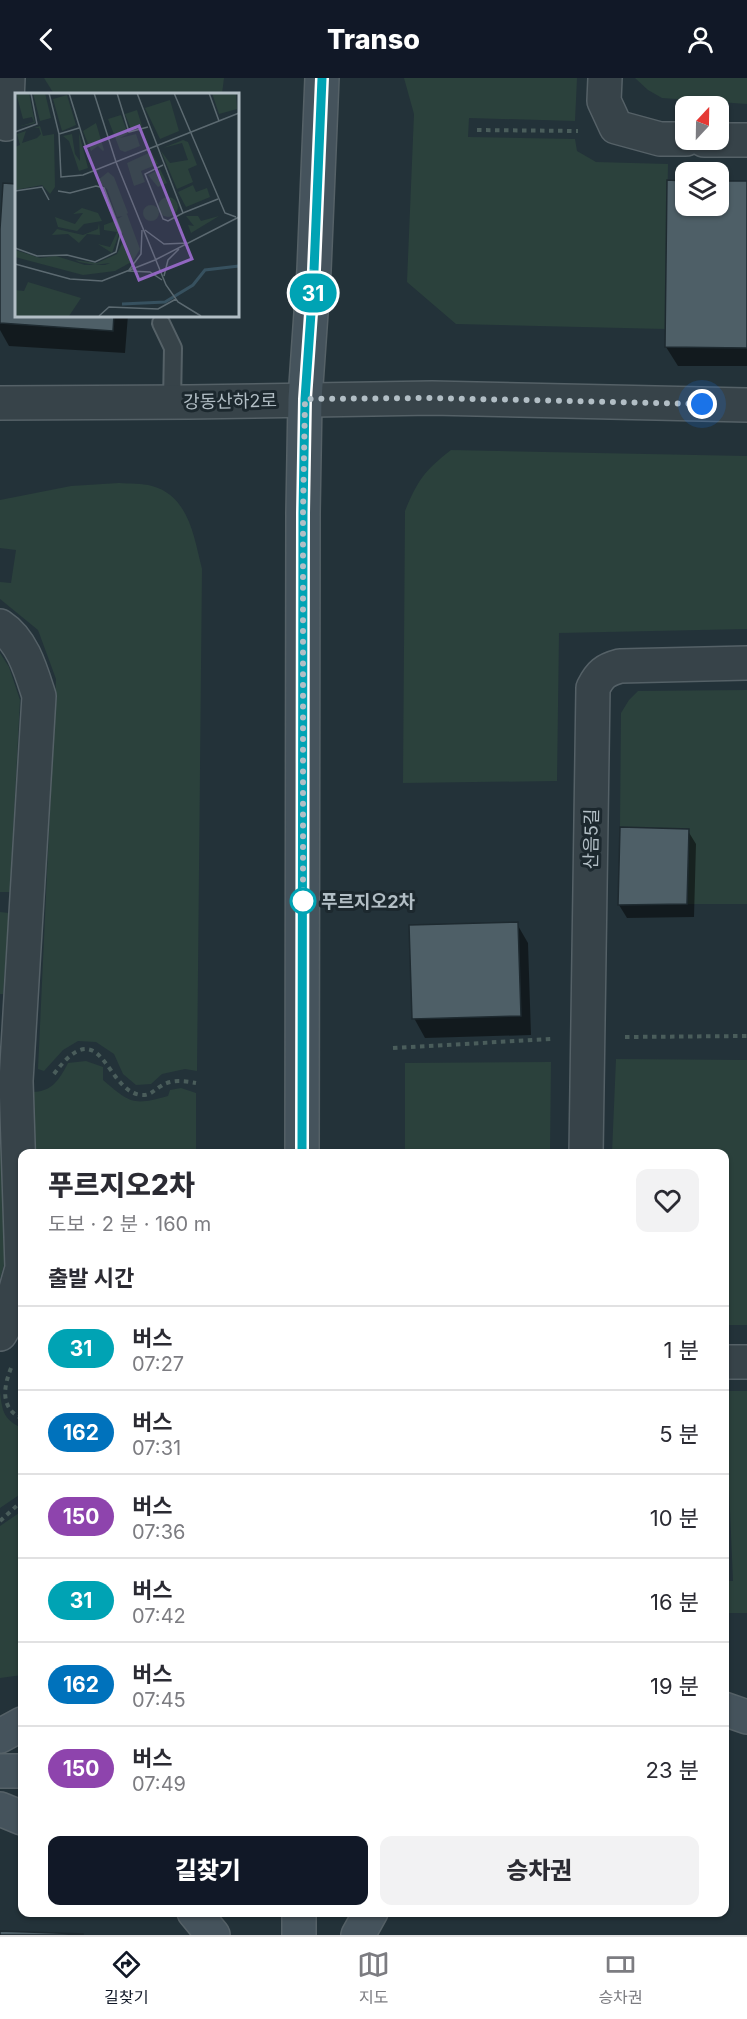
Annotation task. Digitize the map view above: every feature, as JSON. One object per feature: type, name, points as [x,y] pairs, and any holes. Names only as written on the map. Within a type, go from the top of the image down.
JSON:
[{"type":"main road","points":[[302,1149],[305,399],[314,270],[322,78]]},
{"type":"main road","points":[[729,1711],[747,1717]]},
{"type":"main road","points":[[0,1736],[18,1726]]},
{"type":"main road","points":[[729,1727],[747,1726]]},
{"type":"main road","points":[[729,1732],[747,1726]]},
{"type":"main road","points":[[0,1772],[18,1771]]},
{"type":"main road","points":[[0,1809],[18,1816]]},
{"type":"main road","points":[[198,1917],[213,1935]]},
{"type":"main road","points":[[299,1917],[299,1935]]},
{"type":"main road","points":[[358,1935],[368,1917]]},
{"type":"street","points":[[6,124],[8,78]]},
{"type":"street","points":[[605,78],[604,101],[616,127],[660,139],[675,139]]},
{"type":"street","points":[[729,140],[747,140]]},
{"type":"street","name":"강동산하2로","points":[[0,403],[432,398],[747,405]]},
{"type":"street","points":[[0,626],[11,636],[29,663],[39,696],[8,1081],[18,1215]]},
{"type":"street","name":"산음5길","points":[[586,1149],[593,688],[599,675],[607,669],[620,666],[747,663]]},
{"type":"street","points":[[0,1334],[6,1324],[18,1282]]},
{"type":"street","points":[[729,1362],[747,1362]]},
{"type":"lane","points":[[161,323],[173,348],[172,402]]},
{"type":"path","points":[[477,130],[588,130]]},
{"type":"path","points":[[621,1037],[747,1036]]},
{"type":"path","points":[[393,1048],[561,1038]]},
{"type":"path","points":[[8,1081],[41,1081],[54,1074],[66,1058],[77,1052],[89,1050],[101,1056],[122,1085],[141,1095],[152,1093],[162,1085],[173,1081],[196,1083]]},
{"type":"path","points":[[12,1367],[5,1385],[6,1400],[10,1413],[18,1417]]},
{"type":"path","points":[[0,1521],[18,1505]]},
{"type":"green space","points":[[44,78],[224,78],[222,93],[53,93]]},
{"type":"green space","points":[[404,78],[577,78],[575,121],[469,118],[468,137],[575,139],[577,151],[596,162],[668,164],[665,329],[456,324],[407,282],[414,114]]},
{"type":"green space","points":[[635,78],[747,78],[747,104],[729,103],[729,96],[662,98],[648,90]]},
{"type":"green space","points":[[451,450],[747,456],[747,629],[559,633],[557,781],[403,783],[405,511],[423,477]]},
{"type":"green space","points":[[119,483],[152,486],[164,491],[174,499],[188,519],[202,569],[197,1071],[185,1069],[162,1074],[151,1084],[136,1085],[123,1074],[114,1054],[96,1042],[78,1041],[63,1050],[44,1071],[38,1069],[56,679],[38,630],[0,599],[0,582],[11,583],[16,550],[0,548],[0,500],[71,486]]},
{"type":"green space","points":[[0,653],[9,667],[20,700],[10,892],[0,892]]},
{"type":"green space","points":[[747,690],[747,904],[687,904],[689,829],[620,827],[621,713],[638,691]]},
{"type":"green space","points":[[0,912],[9,913],[3,994],[0,994]]},
{"type":"green space","points":[[616,1059],[747,1060],[747,1325],[729,1325],[729,1149],[612,1149]]},
{"type":"green space","points":[[86,1061],[103,1067],[103,1080],[120,1094],[132,1100],[156,1099],[168,1096],[170,1090],[181,1088],[196,1093],[196,1149],[33,1149],[32,1092],[45,1090],[54,1084],[68,1063]]},
{"type":"green space","points":[[551,1062],[550,1149],[405,1149],[405,1063]]},
{"type":"green space","points":[[0,1106],[2,1107],[7,1254],[0,1279]]},
{"type":"green space","points":[[729,1391],[747,1391],[747,1613],[729,1613],[729,1581],[733,1581],[729,1486]]},
{"type":"green space","points":[[0,1392],[7,1417],[18,1426],[18,1496],[0,1508]]},
{"type":"green space","points":[[18,1514],[18,1676],[0,1678],[0,1526]]},
{"type":"building","points":[[667,180],[675,180],[675,216],[729,216],[729,181],[747,181],[747,348],[665,347]]},
{"type":"building","points":[[3,183],[15,184],[15,316],[114,316],[113,331],[0,323],[0,229]]},
{"type":"building","points":[[620,827],[689,829],[687,904],[618,905]]},
{"type":"building","points":[[518,922],[521,1016],[412,1019],[409,925]]},
{"type":"building","points":[[0,1931],[83,1934],[83,1935],[0,1935]]},
{"type":"bus line","name":"31","points":[[302,1149],[305,399],[314,270],[322,78]]},
{"type":"place","name":"푸르지오2차","points":[[303,901]]},
{"type":"route","points":[[303,901],[305,399],[432,398],[702,404]]}]
